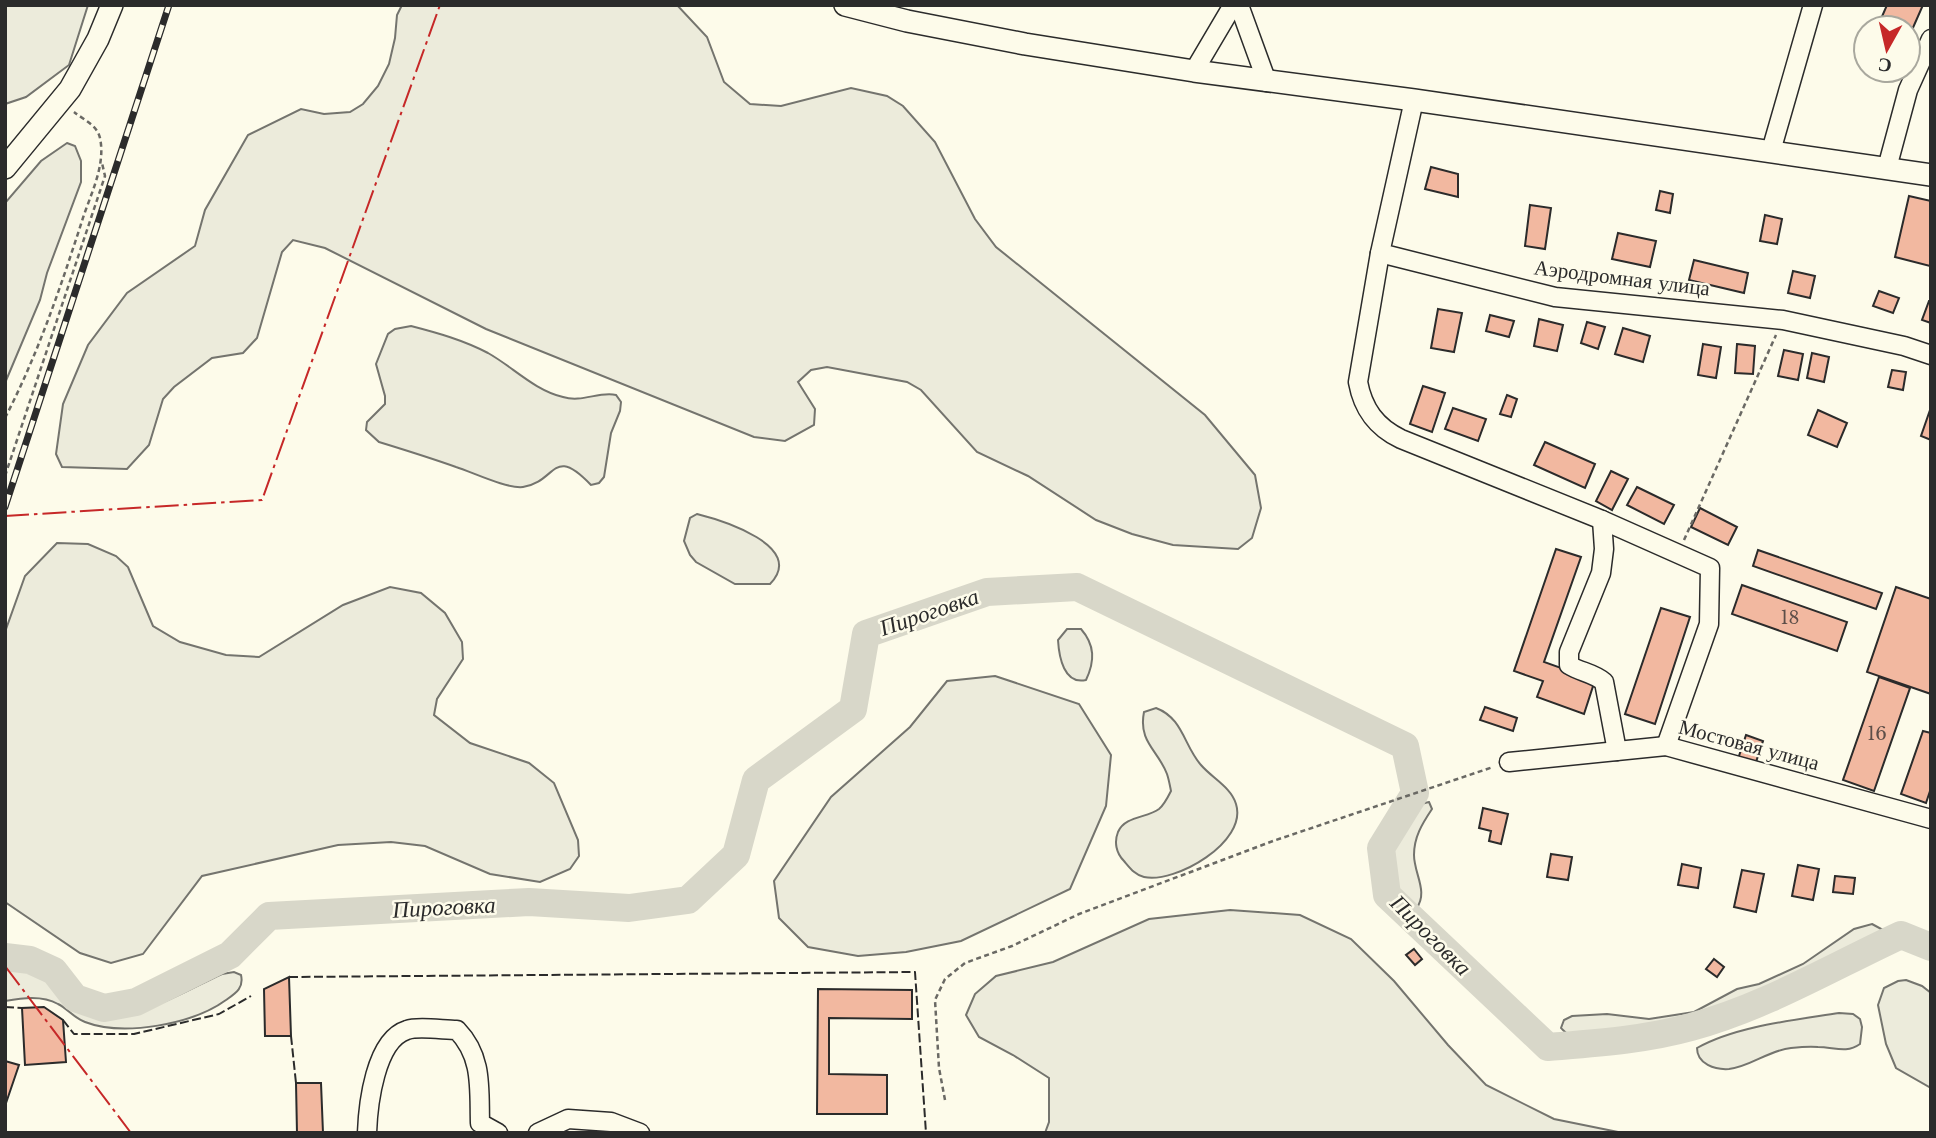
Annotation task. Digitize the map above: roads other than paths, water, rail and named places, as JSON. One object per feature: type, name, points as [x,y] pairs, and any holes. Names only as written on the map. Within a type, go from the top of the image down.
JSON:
[{"type":"main road","points":[[5,168],[70,89],[98,39],[112,5]]},
{"type":"main road","points":[[848,6],[907,21],[1025,44],[1194,71],[1931,174]]},
{"type":"street","points":[[1194,71],[1233,5]]},
{"type":"street","points":[[1239,5],[1267,82]]},
{"type":"street","points":[[1771,151],[1813,5]]},
{"type":"street","points":[[1887,168],[1908,90],[1931,39]]},
{"type":"street","points":[[1414,100],[1380,253],[1358,382],[1360,396],[1376,423],[1401,439],[1602,520],[1710,568],[1709,624],[1666,746]]},
{"type":"street","name":"Аэродромная улица","points":[[1380,253],[1555,296],[1783,320],[1931,355]]},
{"type":"street","points":[[1602,520],[1604,549],[1601,573],[1569,652],[1569,665],[1604,682],[1617,751]]},
{"type":"street","name":"Мостовая улица","points":[[1509,762],[1666,746],[1931,819]]},
{"type":"street","points":[[367,1133],[368,1110],[379,1060],[391,1042],[406,1030],[457,1030],[468,1042],[477,1066],[480,1123],[498,1133]]},
{"type":"street","points":[[538,1133],[568,1119],[611,1122],[640,1133]]},
{"type":"waterway","name":"Пироговка","points":[[5,957],[30,960],[54,971],[75,998],[104,1008],[136,1002],[230,955],[269,916],[529,902],[629,908],[688,900],[736,855],[756,780],[853,709],[866,634],[987,592],[1077,587],[1405,746],[1415,793],[1381,848],[1387,895],[1548,1047],[1656,1035],[1718,1019],[1772,998],[1901,935],[1931,947]]},
{"type":"railway","points":[[5,507],[169,5]]}]
